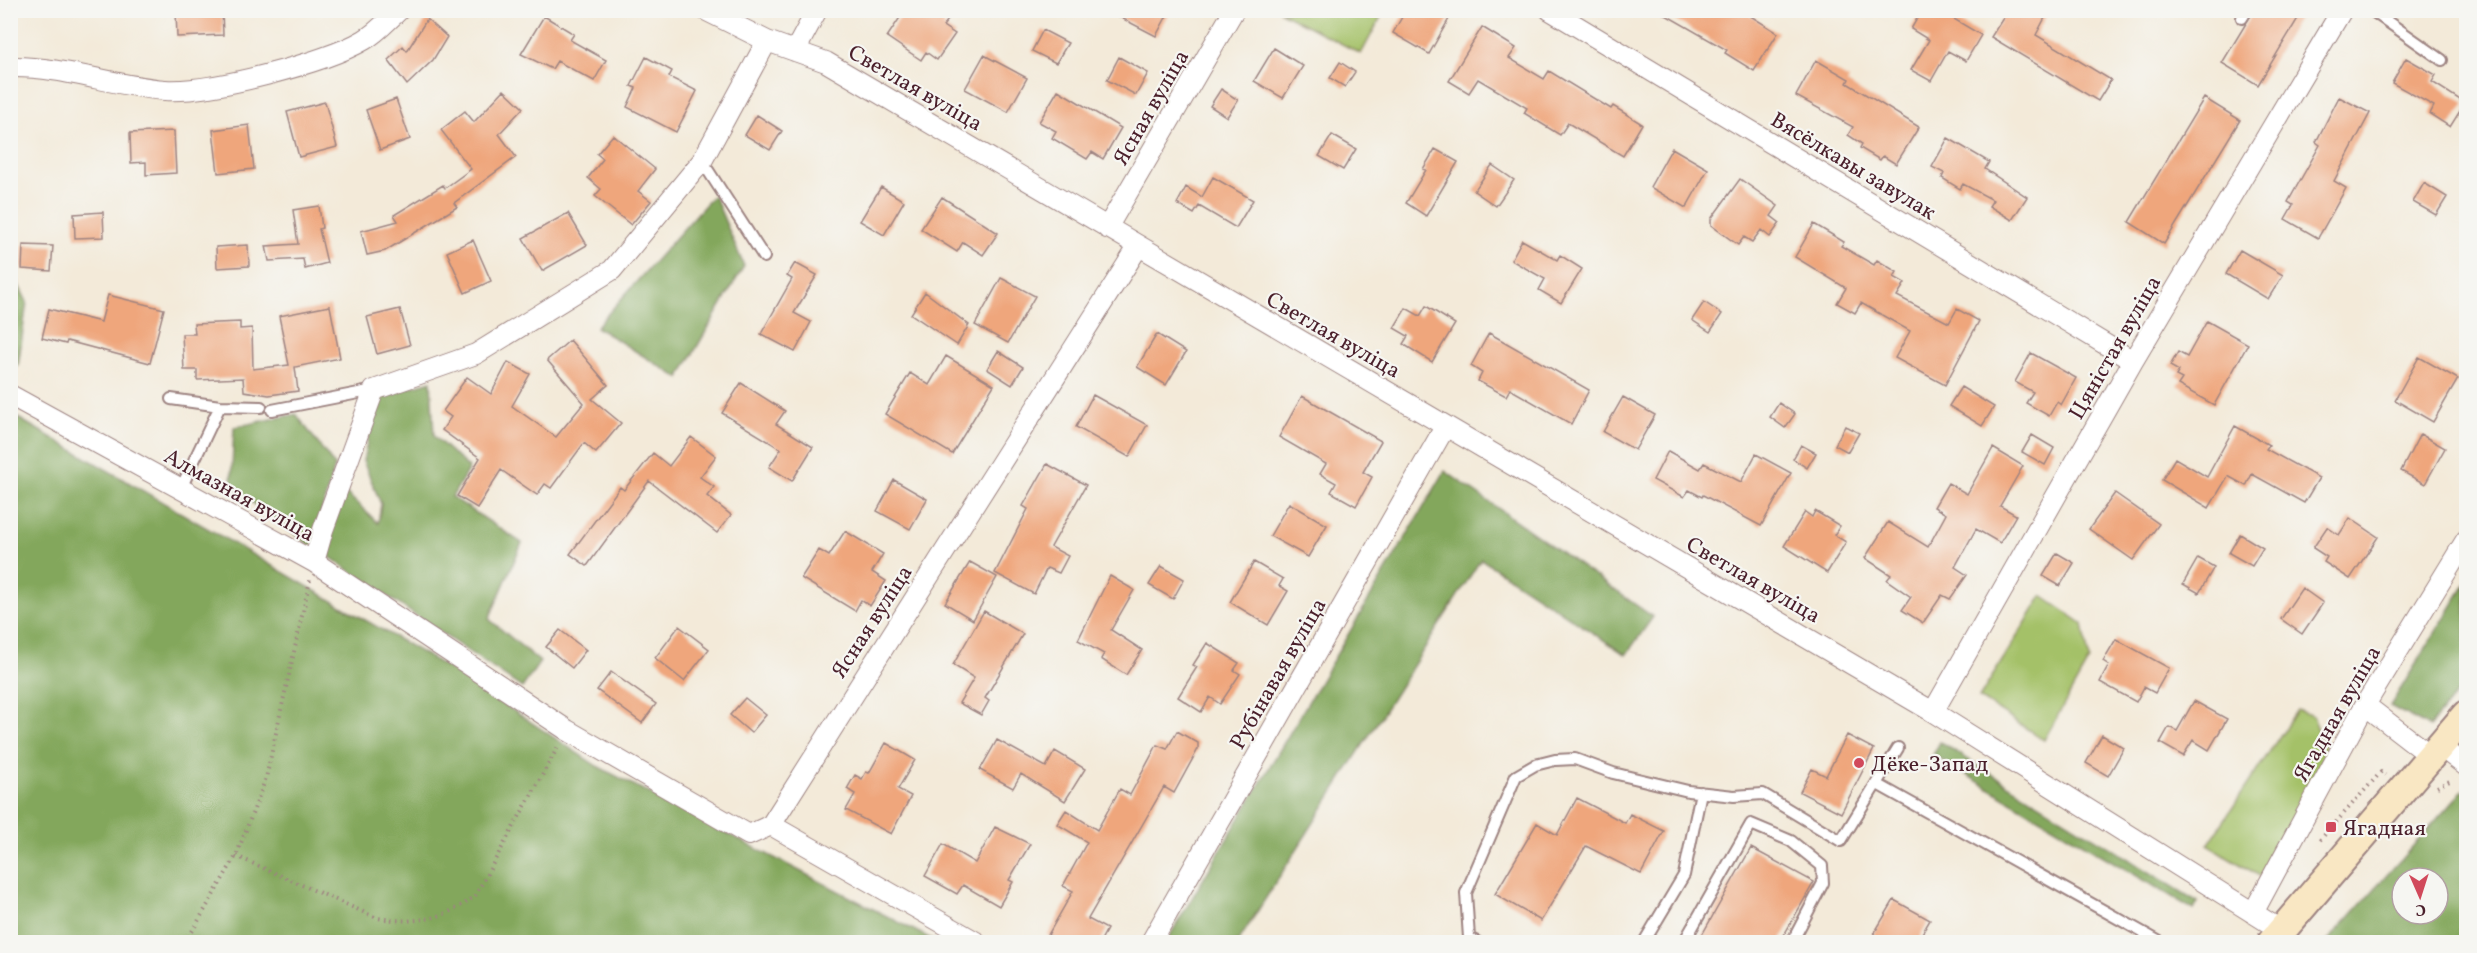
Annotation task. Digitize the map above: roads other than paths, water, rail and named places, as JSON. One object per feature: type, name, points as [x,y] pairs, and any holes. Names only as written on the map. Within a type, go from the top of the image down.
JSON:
[{"type":"main road","points":[[2277,937],[2466,715]]},
{"type":"street","points":[[10,67],[36,66],[166,90],[220,85],[324,57],[365,40],[399,10]]},
{"type":"street","name":"Светлая вуліца","points":[[705,10],[766,40],[826,63],[1934,712],[2253,913],[2277,937]]},
{"type":"street","points":[[795,51],[817,10]]},
{"type":"street","name":"Ясная вуліца","points":[[1107,228],[1234,10]]},
{"type":"street","name":"Вясёлкавы завулак","points":[[1550,10],[2133,361]]},
{"type":"street","name":"Цяністая вуліца","points":[[1934,712],[2133,361],[2342,10]]},
{"type":"street","points":[[374,390],[476,354],[612,270],[702,161],[766,40]]},
{"type":"street","name":"Ясная вуліца","points":[[771,825],[1138,247]]},
{"type":"street","name":"Алмазная вуліца","points":[[10,395],[314,562],[323,530],[374,390]]},
{"type":"street","name":"Рубінавая вуліца","points":[[1151,942],[1445,427]]},
{"type":"street","name":"Ягадная вуліца","points":[[2253,913],[2365,705],[2466,540]]},
{"type":"street","points":[[314,562],[567,730],[749,835],[771,825],[976,942]]},
{"type":"street","points":[[2365,705],[2436,751],[2466,766]]},
{"type":"lane","points":[[2371,10],[2442,60]]},
{"type":"lane","points":[[702,161],[764,257]]},
{"type":"lane","points":[[171,399],[220,406],[266,409],[374,390]]},
{"type":"lane","points":[[181,488],[220,406]]},
{"type":"lane","points":[[1477,942],[1469,938],[1466,893],[1516,776],[1535,765],[1555,760],[1575,759],[1613,773],[1701,792],[1734,796],[1763,794],[1841,841],[1898,748]]},
{"type":"lane","points":[[1876,784],[2160,942]]},
{"type":"lane","points":[[1644,942],[1684,875],[1701,792]]},
{"type":"lane","points":[[1684,942],[1751,824],[1791,841],[1822,866],[1823,883],[1791,942]]},
{"type":"place","name":"Дёке-Запад","points":[[1859,763]]},
{"type":"place","name":"Ягадная","points":[[2331,827]]}]
